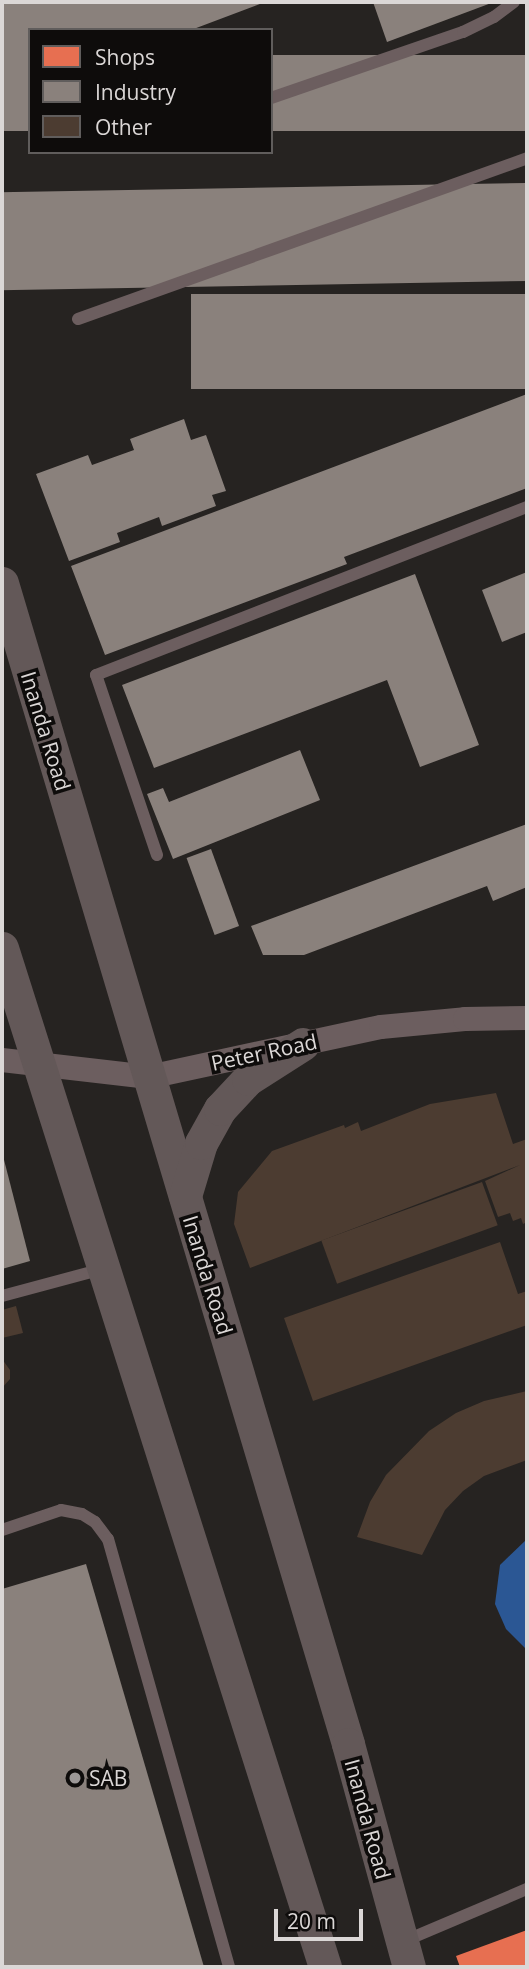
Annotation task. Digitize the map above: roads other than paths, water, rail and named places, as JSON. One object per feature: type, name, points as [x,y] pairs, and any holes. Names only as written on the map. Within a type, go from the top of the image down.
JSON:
[{"type":"main road","name":"Inanda Road","points":[[2,583],[348,1744],[405,1955]]},
{"type":"main road","points":[[2,948],[37,1066],[325,1967]]},
{"type":"main road","points":[[185,1196],[201,1143],[220,1109],[248,1079],[303,1044]]},
{"type":"street","name":"Peter Road","points":[[2,1060],[149,1077],[381,1027],[465,1019],[527,1018]]},
{"type":"lane","points":[[273,96],[463,32],[494,17],[514,2]]},
{"type":"lane","points":[[78,320],[527,158]]},
{"type":"lane","points":[[157,855],[96,675],[527,507]]},
{"type":"lane","points":[[2,1296],[103,1269]]},
{"type":"lane","points":[[2,1530],[61,1510],[82,1514],[94,1522],[108,1539],[229,1967]]},
{"type":"lane","points":[[405,1955],[527,1889]]},
{"type":"water","points":[[527,1539],[527,1650],[506,1629],[495,1604],[500,1565]]},
{"type":"place","name":"SAB","points":[[75,1778]]}]
